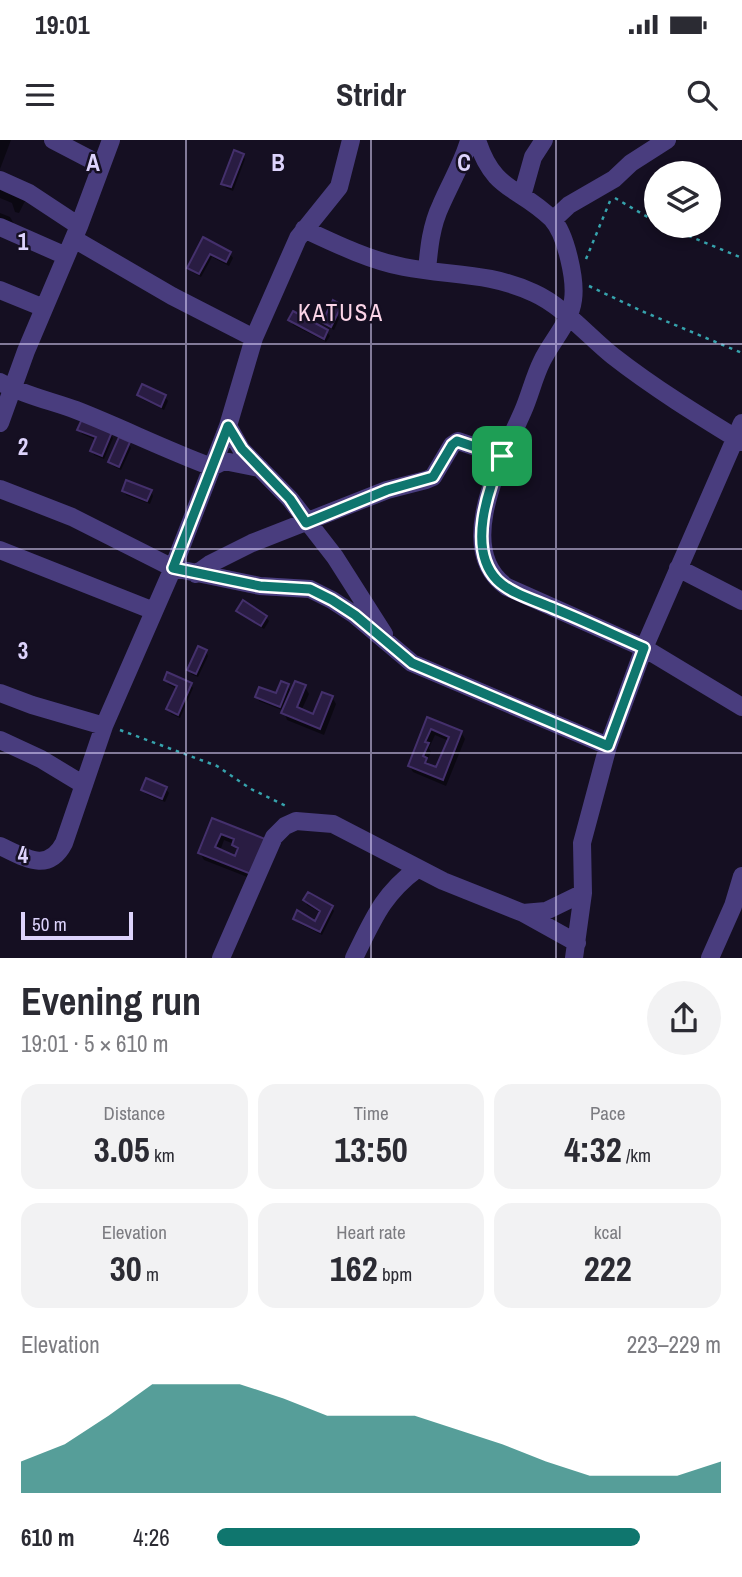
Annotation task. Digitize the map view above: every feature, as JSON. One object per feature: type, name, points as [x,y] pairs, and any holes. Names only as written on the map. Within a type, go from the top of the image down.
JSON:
[{"type":"street","points":[[53,140],[101,165]]},
{"type":"street","points":[[0,423],[6,386],[44,309],[111,140]]},
{"type":"street","points":[[0,846],[34,860],[44,861],[54,858],[64,843],[104,726],[173,568],[228,426],[254,338],[292,249],[304,229],[339,187],[351,140]]},
{"type":"street","points":[[522,196],[533,157],[544,140]]},
{"type":"street","points":[[553,220],[569,205],[614,179],[631,163],[667,140]]},
{"type":"street","points":[[427,270],[429,244],[440,206],[472,144],[494,175],[553,220],[562,239],[575,283],[570,318],[540,363],[525,408],[494,475],[483,529],[483,551],[491,571],[498,581],[517,592],[644,648],[742,707]]},
{"type":"street","points":[[0,180],[29,193],[76,232],[172,296],[254,338]]},
{"type":"street","points":[[0,227],[66,256]]},
{"type":"street","points":[[221,957],[274,837],[285,826],[296,821],[333,824],[417,869],[523,914],[575,950],[583,893],[582,844],[608,746],[644,648],[740,434],[680,403],[631,369],[544,298],[522,288],[470,274],[427,270],[381,261],[304,229]]},
{"type":"street","points":[[0,290],[44,309]]},
{"type":"street","points":[[6,386],[68,407],[212,467],[224,461],[260,468]]},
{"type":"street","points":[[228,426],[242,449],[290,499],[335,557],[393,649]]},
{"type":"street","points":[[197,574],[230,553],[387,490],[433,477],[457,441],[502,456]]},
{"type":"street","points":[[0,489],[72,517],[173,568],[260,586],[310,589],[355,615],[412,663],[608,746]]},
{"type":"street","points":[[0,550],[153,611]]},
{"type":"street","points":[[678,568],[742,601]]},
{"type":"street","points":[[0,693],[104,726]]},
{"type":"street","points":[[0,740],[41,759],[84,785]]},
{"type":"street","points":[[354,957],[385,898],[401,880],[417,869]]},
{"type":"street","points":[[710,957],[733,905],[742,876]]},
{"type":"street","points":[[523,914],[546,911],[583,893]]},
{"type":"path","points":[[644,214],[612,197],[575,283],[742,353]]},
{"type":"path","points":[[693,238],[742,258]]},
{"type":"path","points":[[104,726],[217,766],[251,789],[294,808]]},
{"type":"building","points":[[234,150],[244,154],[231,187],[221,184]]},
{"type":"building","points":[[203,237],[231,252],[226,262],[210,254],[199,274],[187,268]]},
{"type":"building","points":[[333,300],[342,305],[331,327],[322,322]]},
{"type":"building","points":[[293,311],[328,330],[324,339],[288,320]]},
{"type":"building","points":[[142,384],[166,395],[161,407],[137,395]]},
{"type":"building","points":[[82,419],[112,432],[102,456],[90,451],[96,437],[77,430]]},
{"type":"building","points":[[119,437],[130,442],[119,467],[108,462]]},
{"type":"building","points":[[126,480],[152,490],[147,501],[122,491]]},
{"type":"building","points":[[243,600],[267,616],[261,626],[236,611]]},
{"type":"building","points":[[198,646],[207,650],[196,674],[187,670]]},
{"type":"building","points":[[167,672],[192,683],[178,715],[166,709],[177,686],[164,680]]},
{"type":"building","points":[[281,681],[289,684],[280,707],[255,697],[259,687],[276,693]]},
{"type":"building","points":[[295,681],[306,685],[297,707],[313,714],[322,692],[333,696],[320,729],[281,713]]},
{"type":"building","points":[[427,717],[462,731],[443,780],[408,766]],"holes":[[[431,729],[449,737],[436,767],[425,763],[427,758],[423,756],[429,743],[425,742]]]},
{"type":"building","points":[[146,778],[167,787],[162,799],[141,790]]},
{"type":"building","points":[[212,818],[265,839],[251,874],[198,853]],"holes":[[[221,834],[234,839],[232,845],[238,848],[235,856],[215,847]]]},
{"type":"building","points":[[308,892],[333,906],[320,932],[293,919],[297,910],[315,921],[320,911],[303,900]]},
{"type":"district","name":"KATUSA","points":[[341,313]]},
{"type":"route","points":[[228,426],[248,457],[290,499],[306,523],[387,490],[433,477],[457,441],[502,456],[494,475],[483,529],[483,551],[498,581],[644,648],[608,746],[412,663],[355,615],[310,589],[260,586],[173,568],[228,426]]}]
